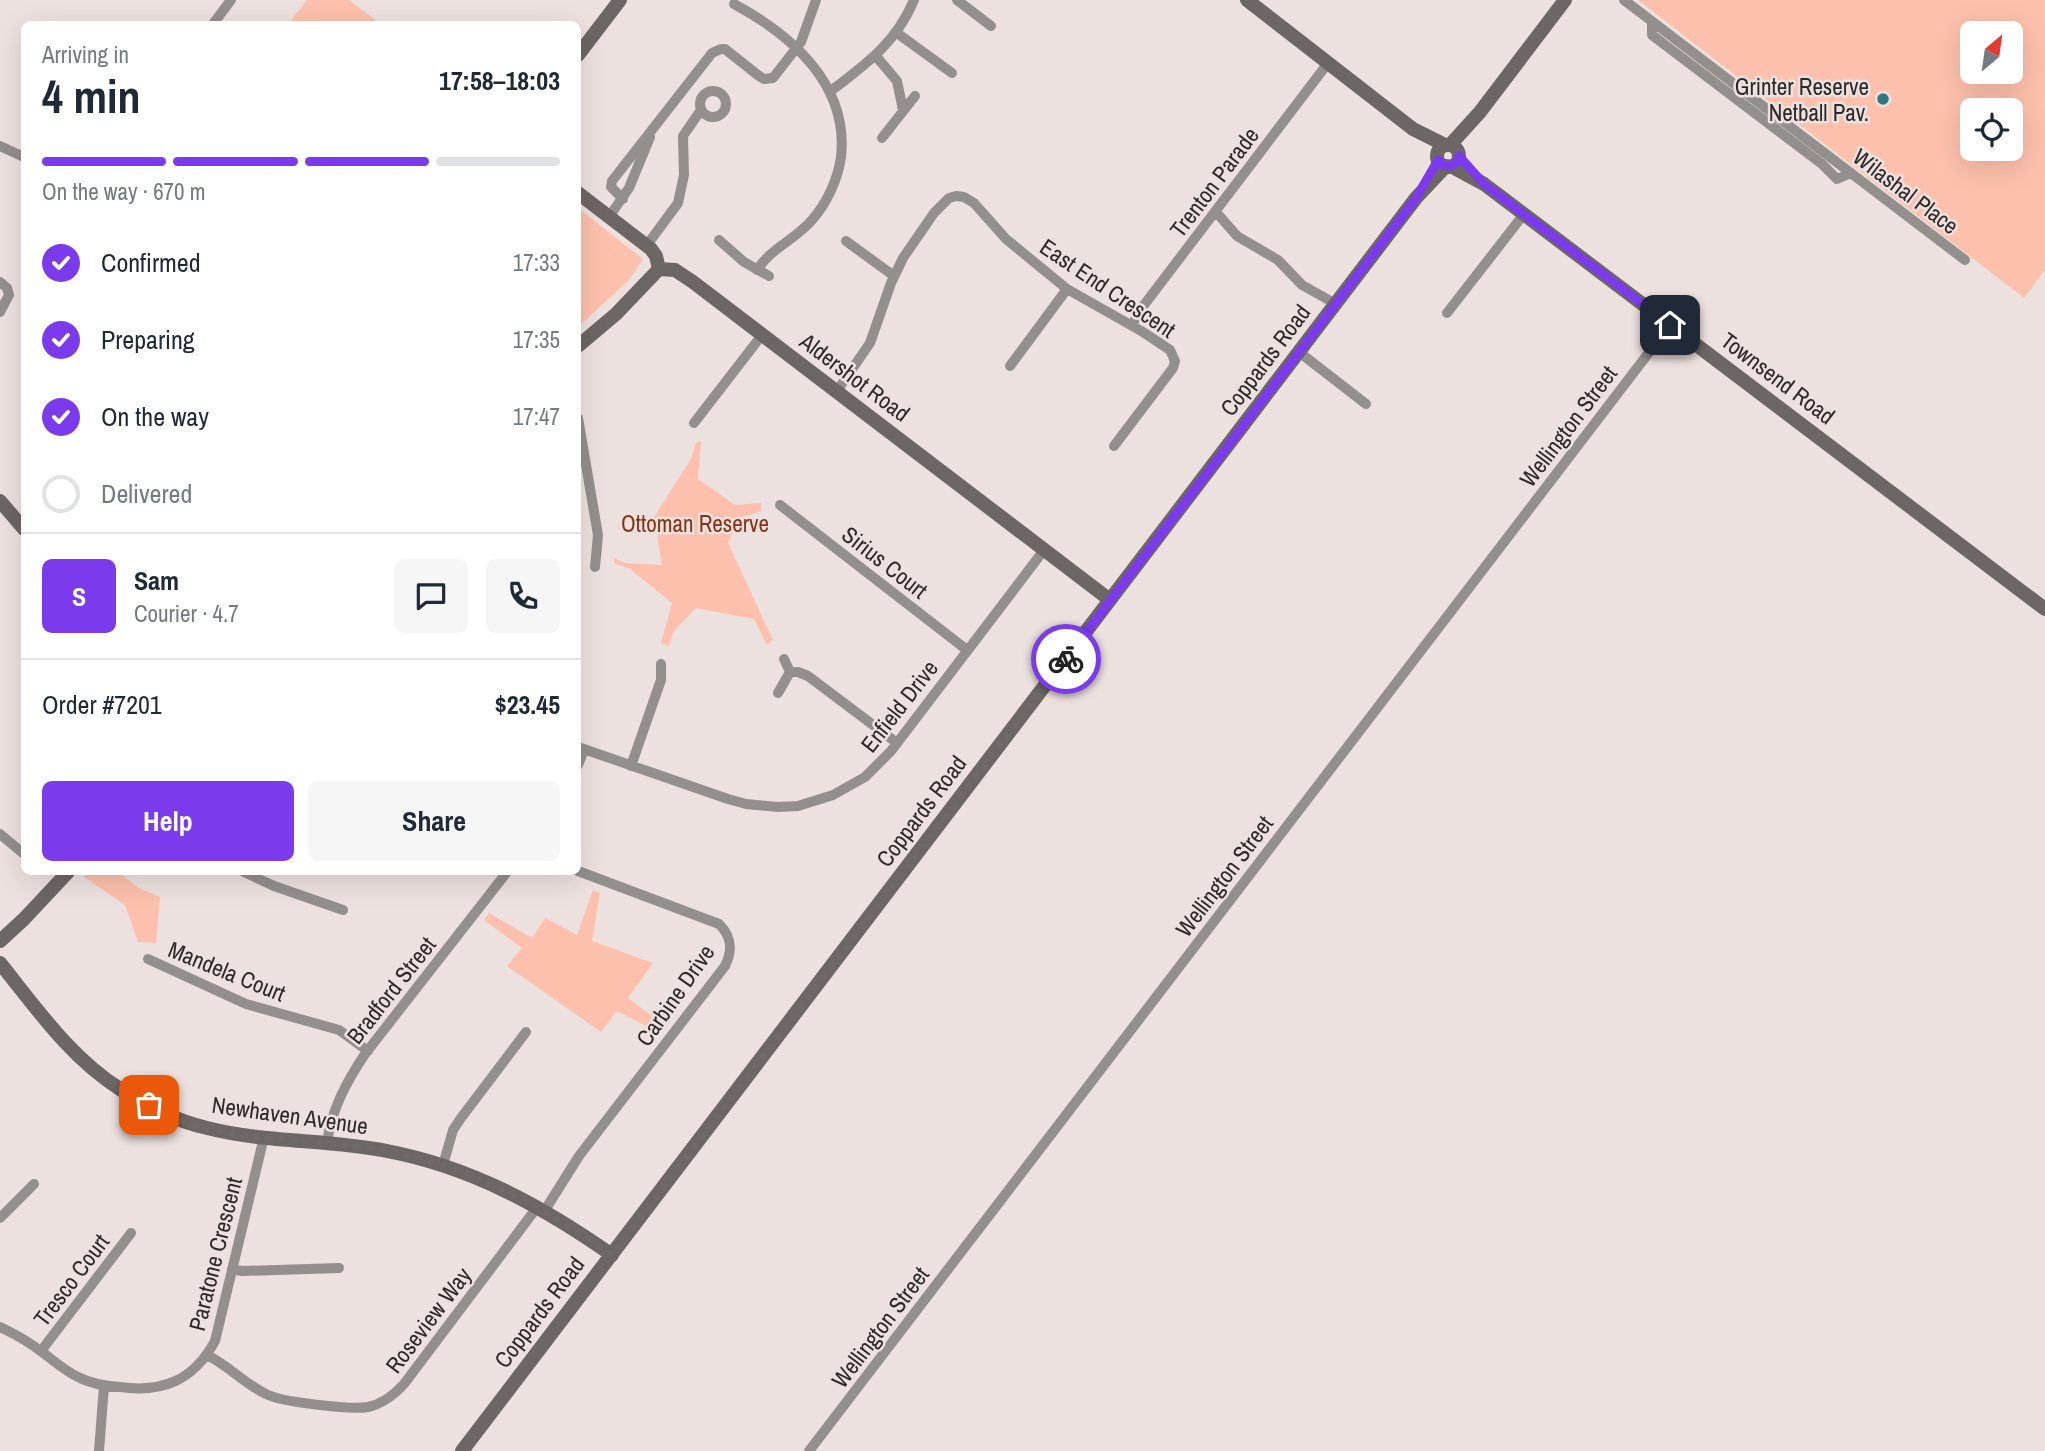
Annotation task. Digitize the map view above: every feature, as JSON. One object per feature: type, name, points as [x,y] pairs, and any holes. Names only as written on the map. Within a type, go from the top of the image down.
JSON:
[{"type":"street","points":[[215,21],[231,0]]},
{"type":"street","points":[[581,51],[620,0]]},
{"type":"street","points":[[609,217],[623,199],[635,160],[651,133],[716,50],[730,52],[759,76],[774,78],[798,49],[816,0]]},
{"type":"street","points":[[831,92],[897,33],[914,0]]},
{"type":"street","points":[[957,0],[991,26]]},
{"type":"street","name":"Townsend Road","points":[[1247,0],[1484,184],[2045,609]]},
{"type":"street","name":"Coppards Road","points":[[462,1451],[1565,0]]},
{"type":"street","name":"Wilashal Place","points":[[1624,0],[1965,260]]},
{"type":"street","points":[[734,4],[771,26],[817,70],[831,92],[842,130],[840,164],[835,182],[812,220],[770,252],[757,270]]},
{"type":"street","points":[[897,33],[952,73]]},
{"type":"street","points":[[875,55],[897,81],[903,110]]},
{"type":"street","name":"Trenton Parade","points":[[1132,326],[1141,309],[1328,63]]},
{"type":"street","points":[[882,138],[915,96]]},
{"type":"street","points":[[647,245],[678,203],[684,175],[683,136],[701,110]]},
{"type":"street","points":[[0,146],[21,156]]},
{"type":"street","points":[[623,199],[613,190],[611,184],[635,160]]},
{"type":"street","points":[[581,195],[647,245],[654,253],[659,269],[616,314],[581,343]]},
{"type":"street","name":"East End Crescent","points":[[837,391],[870,343],[894,276],[934,213],[949,198],[964,197],[974,203],[1018,250],[1067,289],[1170,351],[1175,362],[1169,373],[1114,446]]},
{"type":"street","points":[[1216,212],[1237,236],[1278,260],[1302,285],[1336,304]]},
{"type":"street","points":[[1447,313],[1524,214]]},
{"type":"street","points":[[719,240],[757,270],[769,276]]},
{"type":"street","points":[[846,241],[894,276]]},
{"type":"street","name":"Aldershot Road","points":[[659,269],[669,268],[683,275],[1110,600]]},
{"type":"street","points":[[0,282],[7,288],[9,295],[0,312]]},
{"type":"street","points":[[1010,366],[1067,289]]},
{"type":"street","name":"Wellington Street","points":[[809,1451],[1670,325]]},
{"type":"street","points":[[694,423],[762,335]]},
{"type":"street","points":[[1299,352],[1366,404]]},
{"type":"street","points":[[581,436],[598,535],[595,567]]},
{"type":"street","points":[[0,501],[21,527]]},
{"type":"street","name":"Sirius Court","points":[[780,505],[967,650]]},
{"type":"street","name":"Enfield Drive","points":[[581,748],[746,804],[798,806],[826,799],[856,782],[880,763],[1044,550]]},
{"type":"street","points":[[784,659],[790,672]]},
{"type":"street","points":[[631,766],[661,680],[661,664]]},
{"type":"street","points":[[790,672],[798,672],[808,677],[897,743]]},
{"type":"street","points":[[778,693],[790,672]]},
{"type":"street","points":[[0,834],[21,852]]},
{"type":"street","name":"Carbine Drive","points":[[542,1208],[725,966],[731,946],[725,930],[709,919],[581,872]]},
{"type":"street","points":[[0,941],[24,919],[59,875]]},
{"type":"street","points":[[250,875],[274,887],[344,910]]},
{"type":"street","name":"Bradford Street","points":[[327,1143],[333,1114],[353,1072],[505,875]]},
{"type":"street","name":"Mandela Court","points":[[148,959],[246,1004],[339,1030],[368,1051]]},
{"type":"street","name":"Newhaven Avenue","points":[[0,963],[71,1050],[121,1090],[177,1119],[205,1128],[386,1151],[443,1165],[542,1208],[612,1255]]},
{"type":"street","points":[[443,1165],[453,1130],[460,1118],[526,1032]]},
{"type":"street","name":"Paratone Crescent","points":[[0,1327],[41,1351],[74,1376],[89,1382],[127,1388],[158,1388],[190,1373],[208,1355],[219,1326],[264,1137]]},
{"type":"street","points":[[0,1218],[34,1184]]},
{"type":"street","name":"Roseview Way","points":[[208,1355],[270,1396],[351,1408],[378,1404],[395,1394],[404,1384],[542,1208]]},
{"type":"street","name":"Tresco Court","points":[[41,1351],[131,1233]]},
{"type":"street","points":[[232,1269],[339,1268]]},
{"type":"street","points":[[99,1451],[104,1385]]},
{"type":"green space","points":[[307,0],[349,0],[377,21],[290,21]]},
{"type":"green space","points":[[1638,0],[2045,0],[2045,270],[2024,298]]},
{"type":"green space","points":[[581,210],[643,259],[628,281],[581,324]]},
{"type":"green space","name":"Ottoman Reserve","points":[[701,441],[698,479],[735,505],[761,503],[761,511],[740,518],[728,543],[773,640],[767,645],[754,619],[696,608],[673,632],[669,646],[661,643],[672,603],[630,569],[614,563],[614,558],[626,563],[662,565],[654,517],[691,459],[696,443]]},
{"type":"green space","points":[[122,875],[139,888],[160,897],[156,943],[138,942],[125,905],[84,877]]},
{"type":"green space","points":[[593,890],[600,893],[592,941],[653,963],[628,998],[665,1026],[660,1033],[617,1011],[601,1032],[507,966],[522,948],[484,920],[489,913],[532,938],[545,918],[577,935]]},
{"type":"way so far","points":[[149,1105],[177,1119],[205,1128],[341,1144],[412,1156],[443,1165],[521,1197],[566,1223],[612,1255],[1066,659]]},
{"type":"place","name":"Grinter Reserve Netball Pav.","points":[[1883,99]]},
{"type":"route","points":[[1066,659],[1416,198],[1438,160],[1443,165],[1451,166],[1457,162],[1459,156],[1484,184],[1670,325]]}]
